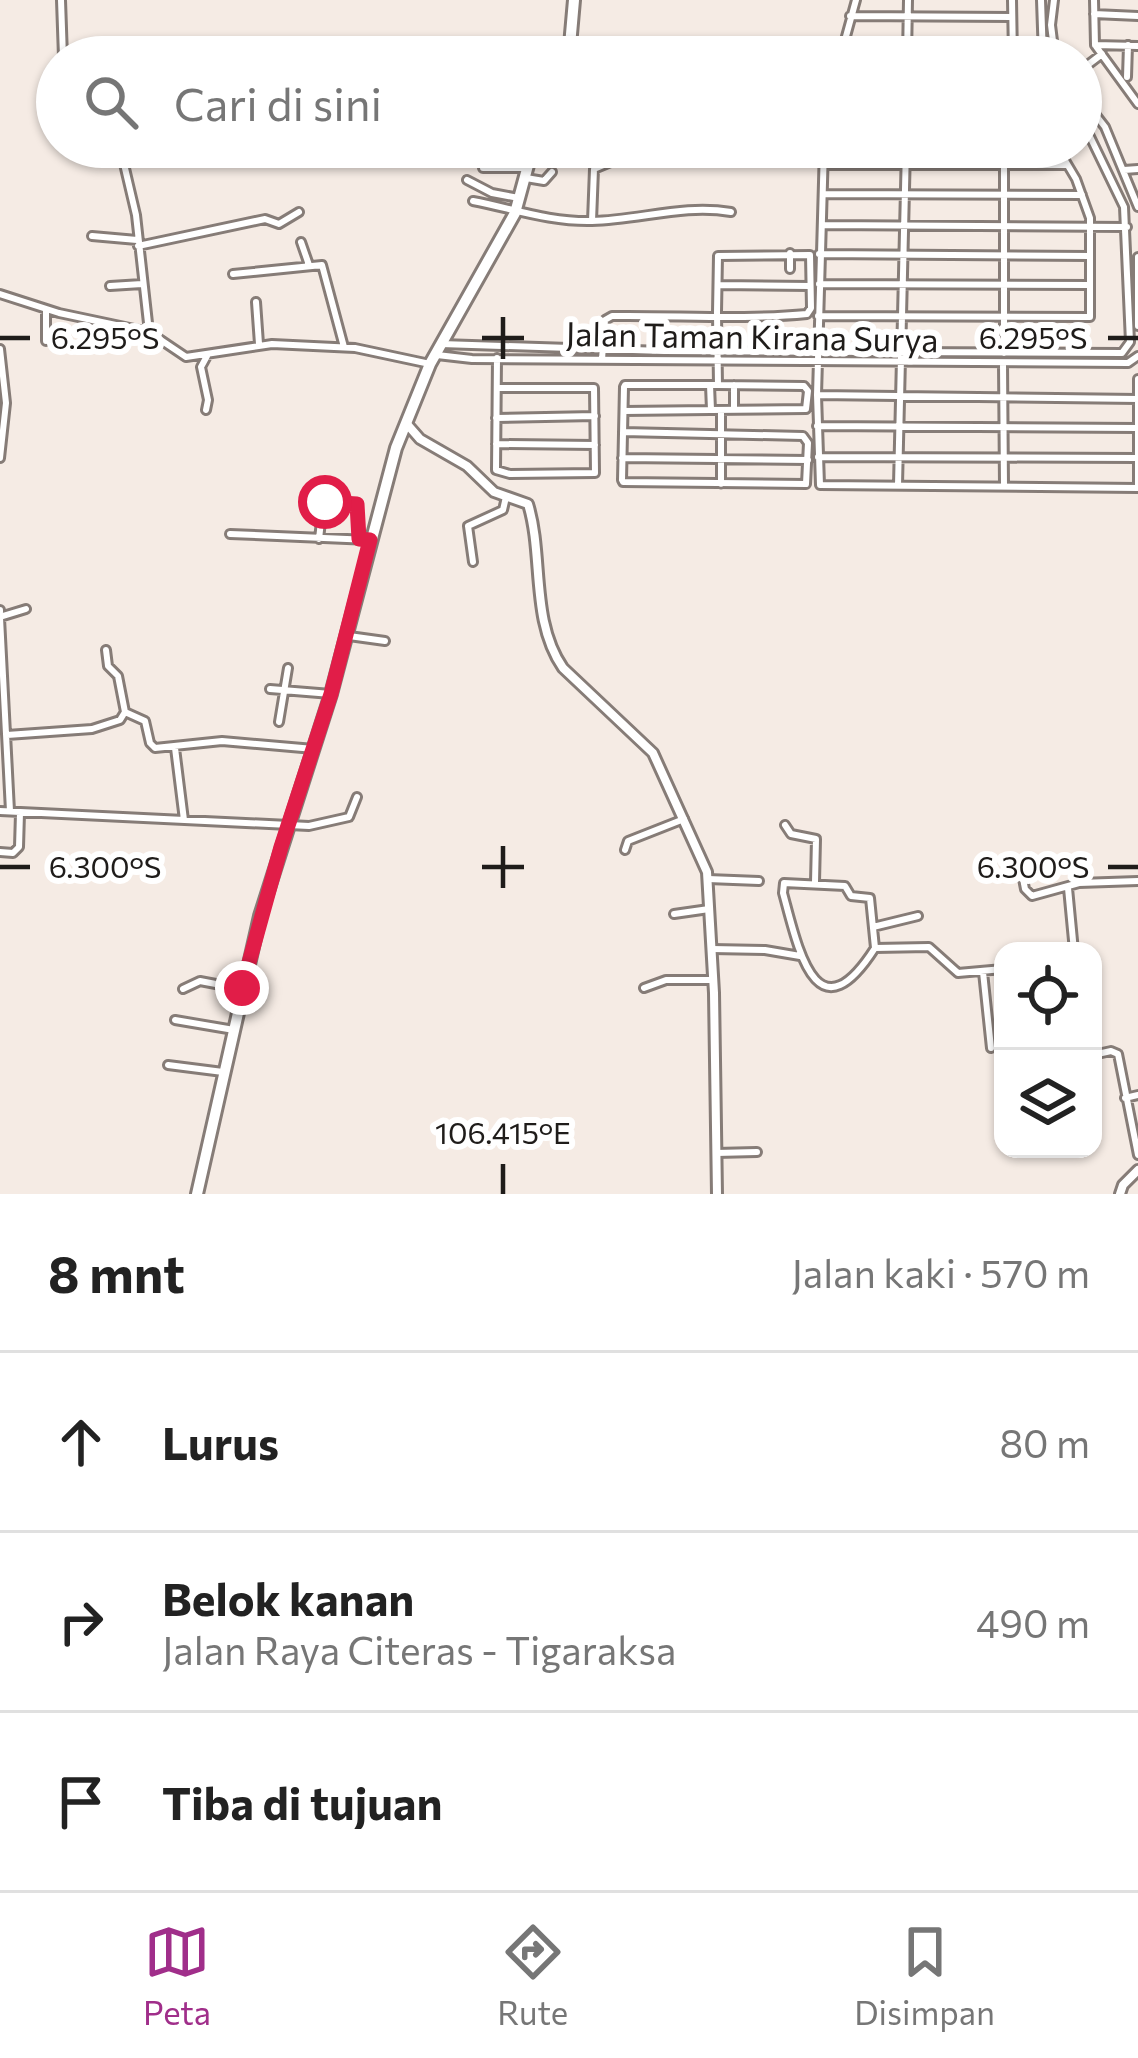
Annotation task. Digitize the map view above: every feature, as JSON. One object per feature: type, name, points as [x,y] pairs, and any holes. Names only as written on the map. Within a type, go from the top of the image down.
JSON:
[{"type":"main road","points":[[570,36],[574,0]]},
{"type":"main road","points":[[197,1194],[242,988],[331,694],[364,540],[435,354],[515,213],[526,168]]},
{"type":"street","points":[[61,0],[62,36]]},
{"type":"street","points":[[845,36],[856,0]]},
{"type":"street","points":[[908,0],[908,36]]},
{"type":"street","points":[[1011,36],[1012,0]]},
{"type":"street","points":[[1041,0],[1042,36]]},
{"type":"street","points":[[1052,36],[1054,0]]},
{"type":"street","points":[[1094,0],[1095,36]]},
{"type":"street","points":[[1094,14],[1138,16]]},
{"type":"street","points":[[850,16],[1012,16]]},
{"type":"street","points":[[1102,45],[1138,46]]},
{"type":"street","points":[[1123,77],[1128,46]]},
{"type":"street","points":[[1102,54],[1123,77],[1138,104]]},
{"type":"street","points":[[1123,77],[1138,77]]},
{"type":"street","points":[[1102,124],[1138,207]]},
{"type":"street","points":[[822,225],[1127,227],[1124,207],[1102,161]]},
{"type":"street","points":[[125,168],[136,215],[149,332]]},
{"type":"street","points":[[483,168],[524,173],[544,182],[552,172]]},
{"type":"street","points":[[592,221],[596,168]]},
{"type":"street","points":[[603,355],[608,317],[807,314],[812,308],[819,254],[823,168]]},
{"type":"street","points":[[898,487],[904,168]]},
{"type":"street","points":[[1004,168],[1004,487]]},
{"type":"street","points":[[818,316],[1089,318],[1092,226],[1068,168]]},
{"type":"street","points":[[1124,170],[1138,169]]},
{"type":"street","points":[[467,180],[492,193],[519,198]]},
{"type":"street","points":[[823,194],[1082,195]]},
{"type":"street","points":[[472,201],[515,213],[592,221],[653,217],[665,211],[731,212]]},
{"type":"street","points":[[92,236],[138,243],[265,220],[279,224],[299,212]]},
{"type":"street","name":"Jalan Taman Kirana Surya","points":[[1004,359],[1126,351],[1130,341],[1127,227]]},
{"type":"street","points":[[301,242],[309,265]]},
{"type":"street","points":[[790,253],[790,269]]},
{"type":"street","points":[[819,254],[1090,256]]},
{"type":"street","points":[[711,410],[718,256],[811,256],[818,316],[817,478],[824,486],[1138,488],[1138,379]]},
{"type":"street","points":[[1138,257],[1138,326]]},
{"type":"street","points":[[233,274],[324,267],[344,347]]},
{"type":"street","points":[[110,286],[142,284]]},
{"type":"street","points":[[718,285],[1090,285]]},
{"type":"street","points":[[0,294],[46,310],[149,332],[182,356],[209,353]]},
{"type":"street","points":[[256,302],[259,344]]},
{"type":"street","points":[[46,310],[46,341]]},
{"type":"street","name":"Jalan Taman Kirana Surya","points":[[209,353],[259,344],[435,354],[1128,363],[1138,356]]},
{"type":"street","points":[[0,349],[6,403],[0,458]]},
{"type":"street","points":[[206,410],[201,367],[209,353]]},
{"type":"street","points":[[497,353],[496,470],[595,473],[595,390],[591,386],[497,388]]},
{"type":"street","points":[[623,411],[802,411],[808,405],[804,386],[627,384],[623,411],[622,458],[624,482],[804,485],[808,442],[803,436],[623,433]]},
{"type":"street","points":[[734,386],[734,410]]},
{"type":"street","points":[[817,395],[1138,399]]},
{"type":"street","points":[[721,410],[721,484]]},
{"type":"street","points":[[496,418],[595,416]]},
{"type":"street","points":[[406,423],[420,439],[460,461],[494,492],[524,500],[530,507],[537,581],[558,661],[653,753],[684,819],[708,879],[717,1194]]},
{"type":"street","points":[[817,426],[1138,428]]},
{"type":"street","points":[[496,444],[596,445]]},
{"type":"street","points":[[817,457],[1138,458]]},
{"type":"street","points":[[622,458],[808,460]]},
{"type":"street","points":[[472,562],[468,526],[503,510],[506,497]]},
{"type":"street","points":[[230,534],[320,539],[364,540],[357,504],[323,504],[320,539]]},
{"type":"street","points":[[26,609],[0,614],[7,735],[5,811],[313,826],[346,818],[357,797]]},
{"type":"street","points":[[346,635],[385,641]]},
{"type":"street","points":[[7,735],[92,729],[120,720],[124,712],[118,676],[108,666],[106,650]]},
{"type":"street","points":[[279,722],[288,668]]},
{"type":"street","points":[[270,689],[331,694]]},
{"type":"street","points":[[124,712],[145,721],[151,746],[175,748],[222,741],[314,748]]},
{"type":"street","points":[[175,748],[184,820]]},
{"type":"street","points":[[0,852],[13,853],[19,847],[20,813]]},
{"type":"street","points":[[625,850],[628,841],[684,819]]},
{"type":"street","points":[[784,825],[791,834],[816,839],[815,882]]},
{"type":"street","points":[[1020,863],[1029,895],[1079,883],[1138,881]]},
{"type":"street","points":[[708,879],[759,880]]},
{"type":"street","points":[[815,882],[842,885],[849,896],[870,898],[874,948],[852,980],[829,986],[816,982],[800,956],[782,885],[815,882]]},
{"type":"street","points":[[1068,888],[1073,942]]},
{"type":"street","points":[[674,914],[709,909]]},
{"type":"street","points":[[873,927],[918,916]]},
{"type":"street","points":[[874,948],[923,945],[934,949],[956,972],[994,970]]},
{"type":"street","points":[[712,949],[800,956]]},
{"type":"street","points":[[982,972],[991,1048]]},
{"type":"street","points":[[644,988],[666,980],[713,980]]},
{"type":"street","points":[[183,989],[200,981],[242,988]]},
{"type":"street","points":[[175,1021],[234,1030]]},
{"type":"street","points":[[1102,1053],[1118,1054],[1138,1155]]},
{"type":"street","points":[[168,1065],[223,1072]]},
{"type":"street","points":[[1124,1098],[1138,1096]]},
{"type":"street","points":[[716,1153],[757,1152]]},
{"type":"street","points":[[1120,1194],[1138,1170]]},
{"type":"route","points":[[242,988],[260,916],[331,694],[370,540],[359,539],[357,504],[325,502]]}]
